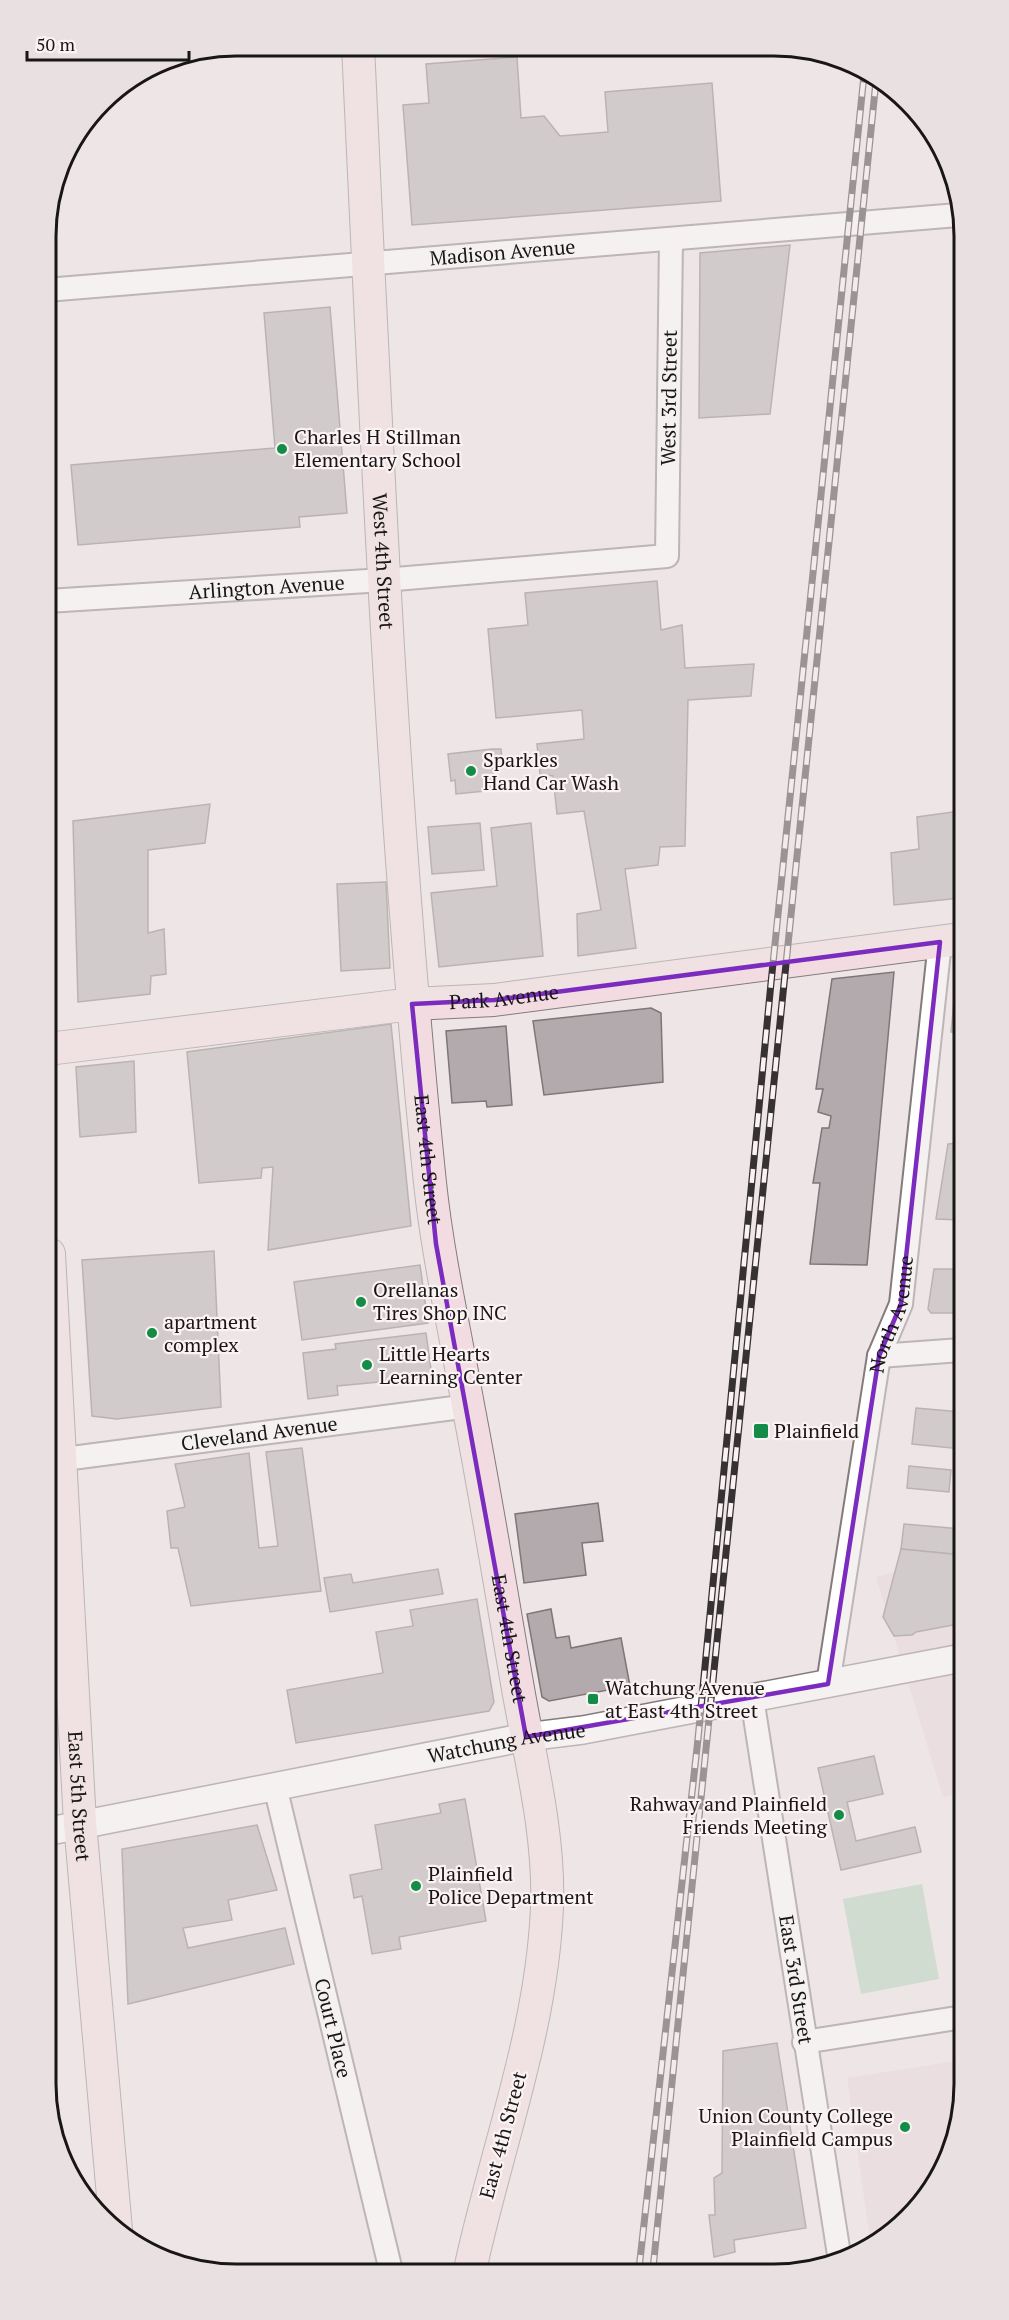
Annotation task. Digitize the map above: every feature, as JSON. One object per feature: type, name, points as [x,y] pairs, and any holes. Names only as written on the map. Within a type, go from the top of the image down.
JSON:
[{"type":"main road","name":"West 4th Street","points":[[358,56],[384,580],[412,1004]]},
{"type":"main road","name":"Park Avenue","points":[[56,1048],[412,1004],[494,1000],[950,940]]},
{"type":"main road","name":"East 4th Street","points":[[412,1004],[436,1244],[469,1406],[526,1737],[544,1857],[547,1904],[531,2034],[484,2208],[471,2264]]},
{"type":"main road","name":"East 5th Street","points":[[56,1489],[80,1823],[115,2218]]},
{"type":"street","name":"Madison Avenue","points":[[56,289],[952,215]]},
{"type":"street","name":"West 3rd Street","points":[[667,556],[671,239]]},
{"type":"street","name":"Arlington Avenue","points":[[56,600],[384,580],[667,556]]},
{"type":"street","name":"North Avenue","points":[[828,1684],[879,1356],[901,1304],[950,940]]},
{"type":"street","points":[[879,1356],[953,1351]]},
{"type":"street","name":"Cleveland Avenue","points":[[56,1461],[469,1406]]},
{"type":"street","name":"Watchung Avenue","points":[[56,1829],[526,1737],[583,1730],[953,1660]]},
{"type":"street","name":"East 3rd Street","points":[[752,1698],[839,2252]]},
{"type":"street","name":"Court Place","points":[[275,1786],[389,2264]]},
{"type":"street","points":[[804,2042],[953,2019]]},
{"type":"highlighted area","points":[[940,942],[901,1304],[879,1356],[828,1684],[526,1737],[436,1244],[412,1004],[494,1000]]},
{"type":"shaded area","points":[[953,1557],[953,1795],[943,1797],[876,1577]]},
{"type":"shaded area","name":"Union County College Plainfield Campus","points":[[953,2062],[952,2108],[940,2154],[929,2175],[901,2212],[870,2237],[847,2078]]},
{"type":"green space","points":[[922,1884],[939,1979],[861,1994],[843,1899]]},
{"type":"building","points":[[517,57],[521,118],[544,116],[560,136],[608,132],[605,92],[712,83],[721,201],[412,225],[403,105],[429,103],[426,64]]},
{"type":"building","points":[[790,245],[770,414],[699,418],[700,253]]},
{"type":"building","points":[[330,307],[347,513],[299,517],[300,527],[78,545],[71,465],[275,448],[264,313]]},
{"type":"building","points":[[657,581],[661,630],[682,625],[685,668],[754,664],[751,696],[688,700],[685,846],[660,847],[658,865],[625,869],[636,948],[578,956],[577,914],[601,910],[584,811],[557,814],[553,776],[540,774],[537,744],[584,739],[582,710],[496,718],[488,629],[528,625],[525,593]]},
{"type":"building","name":"Sparkles Hand Car Wash","points":[[501,749],[502,761],[492,762],[495,790],[456,794],[455,780],[451,781],[448,754]]},
{"type":"building","points":[[210,804],[205,843],[148,850],[148,933],[164,929],[166,974],[151,976],[150,994],[78,1002],[73,821]]},
{"type":"building","points":[[954,812],[954,899],[894,905],[891,853],[919,849],[917,817]]},
{"type":"building","points":[[480,823],[484,870],[432,874],[428,827]]},
{"type":"building","points":[[531,823],[543,956],[439,967],[431,893],[497,886],[491,828]]},
{"type":"building","points":[[386,882],[390,968],[341,971],[337,884]]},
{"type":"building","points":[[894,972],[867,1265],[810,1264],[820,1183],[813,1183],[822,1128],[829,1128],[831,1116],[818,1112],[823,1089],[816,1089],[832,979]]},
{"type":"building","points":[[954,1006],[954,1032],[951,1032]]},
{"type":"building","points":[[651,1008],[661,1013],[663,1082],[544,1095],[533,1021]]},
{"type":"building","points":[[391,1024],[411,1226],[268,1250],[273,1167],[262,1168],[261,1178],[199,1183],[187,1052]]},
{"type":"building","points":[[506,1026],[512,1105],[487,1107],[486,1101],[452,1103],[446,1031]]},
{"type":"building","points":[[134,1061],[136,1132],[80,1137],[76,1067]]},
{"type":"building","points":[[948,1144],[954,1144],[953,1220],[936,1219]]},
{"type":"building","name":"apartment complex","points":[[214,1251],[221,1407],[117,1419],[92,1416],[82,1260]]},
{"type":"building","name":"Orellanas Tires Shop INC","points":[[420,1265],[428,1323],[302,1340],[294,1282]]},
{"type":"building","points":[[934,1269],[953,1269],[953,1313],[931,1313],[928,1309]]},
{"type":"building","name":"Little Hearts Learning Center","points":[[426,1333],[432,1377],[337,1386],[338,1395],[308,1399],[303,1353],[336,1349],[335,1344]]},
{"type":"building","points":[[916,1408],[953,1411],[953,1448],[912,1444]]},
{"type":"building","points":[[302,1448],[321,1591],[191,1606],[178,1548],[171,1548],[167,1511],[185,1507],[175,1464],[249,1453],[259,1548],[278,1546],[266,1452]]},
{"type":"building","points":[[909,1466],[951,1470],[949,1492],[907,1488]]},
{"type":"building","points":[[598,1503],[603,1541],[582,1543],[586,1575],[524,1583],[515,1514]]},
{"type":"building","points":[[904,1524],[953,1528],[953,1554],[901,1549]]},
{"type":"building","points":[[901,1549],[953,1554],[953,1625],[916,1632],[912,1635],[894,1636],[883,1617]]},
{"type":"building","points":[[438,1569],[443,1594],[330,1612],[324,1578],[351,1574],[353,1583]]},
{"type":"building","points":[[477,1599],[494,1702],[489,1711],[296,1743],[287,1690],[383,1673],[376,1632],[413,1626],[410,1610]]},
{"type":"building","points":[[551,1609],[556,1638],[569,1636],[571,1648],[621,1638],[630,1686],[549,1701],[542,1697],[527,1614]]},
{"type":"building","name":"Rahway and Plainfield Friends Meeting","points":[[874,1756],[883,1794],[847,1802],[856,1841],[915,1827],[921,1852],[841,1870],[818,1768]]},
{"type":"building","name":"Plainfield Police Department","points":[[465,1799],[486,1921],[399,1937],[401,1949],[372,1954],[362,1896],[354,1898],[350,1875],[382,1869],[375,1825],[441,1813],[439,1804]]},
{"type":"building","points":[[257,1825],[277,1890],[228,1900],[232,1920],[183,1928],[188,1948],[285,1928],[294,1964],[128,2004],[122,1849]]},
{"type":"building","points":[[777,2043],[806,2228],[734,2240],[735,2252],[714,2257],[709,2215],[715,2215],[714,2178],[722,2173],[723,2051]]},
{"type":"railway","points":[[640,2264],[698,1739],[771,983],[863,80]]},
{"type":"railway","points":[[654,2264],[875,87]]},
{"type":"place","name":"Charles H Stillman Elementary School","points":[[282,449]]},
{"type":"place","name":"Sparkles Hand Car Wash","points":[[471,771]]},
{"type":"place","name":"Orellanas Tires Shop INC","points":[[361,1302]]},
{"type":"place","name":"apartment complex","points":[[152,1333]]},
{"type":"place","name":"Little Hearts Learning Center","points":[[367,1365]]},
{"type":"place","name":"Plainfield","points":[[761,1431]]},
{"type":"place","name":"Watchung Avenue at East 4th Street","points":[[593,1699]]},
{"type":"place","name":"Rahway and Plainfield Friends Meeting","points":[[839,1815]]},
{"type":"place","name":"Plainfield Police Department","points":[[416,1886]]},
{"type":"place","name":"Union County College Plainfield Campus","points":[[905,2127]]}]
